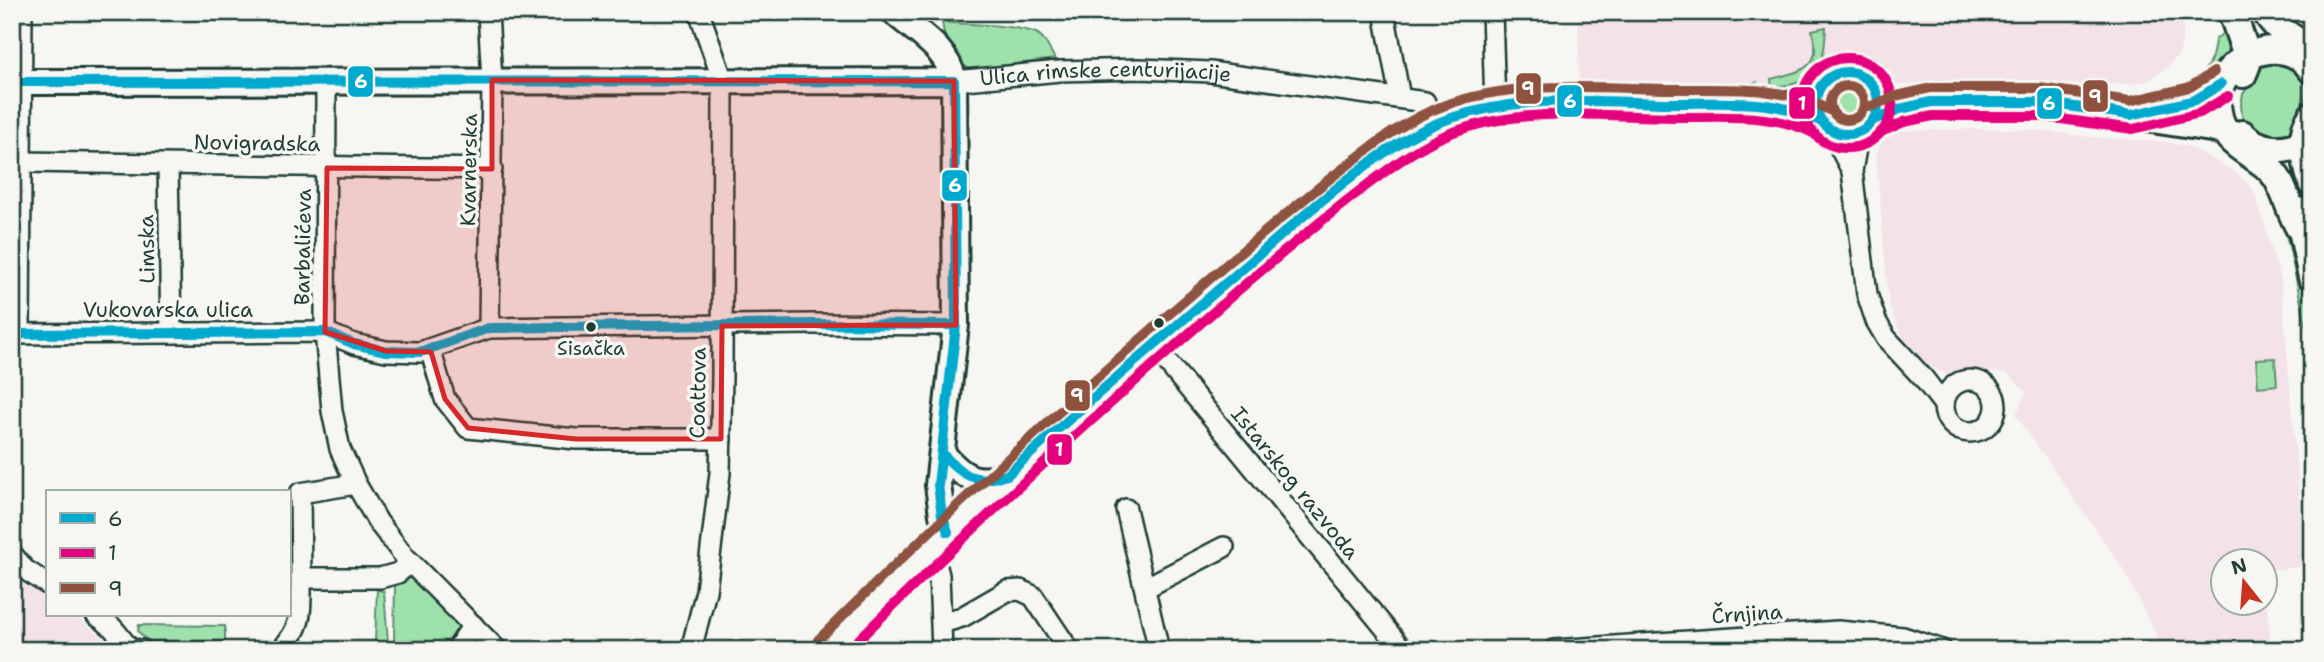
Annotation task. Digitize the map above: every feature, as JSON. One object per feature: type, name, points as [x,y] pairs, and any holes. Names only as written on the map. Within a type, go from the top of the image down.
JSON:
[{"type":"main road","points":[[2221,12],[2233,48],[2233,69],[2217,103],[2247,144],[2275,156],[2285,169],[2294,192],[2312,278]]},
{"type":"main road","points":[[2232,12],[2233,69]]},
{"type":"main road","points":[[2253,12],[2269,41],[2312,51]]},
{"type":"main road","points":[[2266,12],[2284,44],[2312,70]]},
{"type":"main road","points":[[2131,115],[2195,100],[2233,69],[2284,44]]},
{"type":"main road","points":[[2233,69],[2245,70],[2231,100],[2233,120],[2247,144]]},
{"type":"main road","points":[[1769,105],[1801,96],[1822,85],[1828,78],[1846,72],[1864,77],[1897,96],[1930,102],[2040,102],[2131,115],[2247,144],[2286,148],[2308,141]]},
{"type":"main road","points":[[1866,126],[1879,102],[1872,84]]},
{"type":"main road","points":[[1822,85],[1816,104],[1826,125]]},
{"type":"main road","points":[[828,650],[1007,475],[1153,345],[1309,211],[1407,138],[1448,119],[1495,106],[1572,103],[1769,105],[1811,114],[1839,133],[1866,126],[1900,109],[1930,102]]},
{"type":"main road","points":[[2312,116],[2305,127],[2312,183]]},
{"type":"street","points":[[16,334],[22,162],[17,82],[22,12]]},
{"type":"street","name":"Kvarnerska","points":[[488,12],[492,80],[489,328]]},
{"type":"street","name":"Coattova","points":[[691,650],[706,591],[720,473],[721,439],[723,81],[699,12]]},
{"type":"street","points":[[894,12],[946,58],[954,81],[956,325],[941,459],[953,493],[940,575],[942,650]]},
{"type":"street","points":[[1384,12],[1400,98]]},
{"type":"street","points":[[1492,12],[1495,106]]},
{"type":"street","name":"Ulica rimske centurijacije","points":[[17,82],[954,81],[1060,71],[1140,69],[1210,72],[1424,102]]},
{"type":"street","name":"Barbalićeva","points":[[326,81],[325,332],[332,411],[340,449],[378,522],[410,562],[497,650]]},
{"type":"street","points":[[1826,125],[1853,171]]},
{"type":"street","points":[[1866,126],[1853,171],[1867,294],[1876,321],[1886,338],[1944,405],[1950,422],[1964,431],[1982,429],[1994,416],[1996,401],[1987,387],[1972,380],[1956,384],[1924,379]]},
{"type":"street","name":"Novigradska","points":[[22,162],[492,169]]},
{"type":"street","name":"Limska","points":[[168,164],[171,333]]},
{"type":"street","points":[[325,332],[354,344],[386,351],[419,352],[489,328],[956,325]]},
{"type":"street","name":"Vukovarska ulica","points":[[16,334],[325,332]]},
{"type":"street","name":"Istarskog razvoda","points":[[1153,345],[1403,650]]},
{"type":"street","points":[[430,349],[445,400],[468,428],[576,439],[721,439]]},
{"type":"street","points":[[1944,405],[1950,390],[1956,384]]},
{"type":"street","points":[[941,459],[960,472],[984,481],[1007,475]]},
{"type":"street","points":[[281,650],[296,633],[301,621],[300,493],[356,484]]},
{"type":"street","points":[[1126,509],[1158,650]]},
{"type":"street","points":[[1145,588],[1224,547]]},
{"type":"street","points":[[12,554],[24,569],[46,583]]},
{"type":"street","points":[[301,578],[380,578],[398,573],[410,562]]},
{"type":"street","points":[[942,623],[962,617],[1007,591],[1020,590],[1033,596],[1069,650]]},
{"type":"street","points":[[98,616],[114,626],[118,636],[130,649],[142,650]]},
{"type":"street","points":[[456,650],[473,625]]},
{"type":"street","name":"Črnjina","points":[[1554,650],[1839,631],[1903,637],[1942,650]]},
{"type":"highlighted area","points":[[492,80],[954,81],[956,325],[722,326],[721,439],[576,439],[468,428],[445,399],[431,352],[386,351],[325,332],[327,168],[492,169]]},
{"type":"shaded area","points":[[1578,12],[2181,12],[2183,32],[2180,53],[2166,69],[2147,81],[2128,84],[1899,85],[1864,61],[1820,62],[1799,86],[1579,89]]},
{"type":"shaded area","points":[[2025,129],[2167,142],[2190,147],[2237,173],[2254,191],[2281,280],[2305,566],[2278,569],[2278,546],[2208,546],[2208,616],[2268,616],[2271,650],[2164,650],[2123,569],[2016,415],[2026,392],[2007,373],[1976,372],[1957,379],[1931,367],[1905,344],[1889,305],[1876,157],[1881,140],[1895,131]]},
{"type":"shaded area","points":[[12,571],[46,596],[46,616],[73,616],[121,650],[12,650]]},
{"type":"green space","points":[[942,22],[1027,30],[1036,33],[1045,41],[1055,59],[971,70],[958,61],[950,50]]},
{"type":"green space","points":[[1826,27],[1823,54],[1815,72],[1799,82],[1772,87],[1771,79],[1808,66],[1815,53],[1812,30]]},
{"type":"green space","points":[[2223,33],[2228,48],[2222,73],[2191,88],[2210,62],[2215,40]]},
{"type":"green space","points":[[2274,62],[2297,71],[2306,93],[2290,135],[2265,137],[2248,127],[2242,116],[2241,104],[2255,66]]},
{"type":"green space","points":[[1847,73],[1861,77],[1871,84],[1877,103],[1877,111],[1850,134],[1837,131],[1828,124],[1818,105],[1819,94],[1824,85],[1834,77]]},
{"type":"green space","points":[[1757,82],[1758,91],[1702,91],[1702,88],[1740,87]]},
{"type":"green space","points":[[1641,83],[1692,83],[1697,91],[1642,89]]},
{"type":"green space","points":[[2278,207],[2303,279],[2310,316],[2312,355],[2289,246]]},
{"type":"green space","points":[[2275,358],[2277,385],[2258,387],[2256,359]]},
{"type":"green space","points":[[415,570],[471,625],[452,650],[398,647],[394,642],[395,583]]},
{"type":"green space","points":[[377,589],[384,592],[388,642],[377,646],[375,643]]},
{"type":"green space","points":[[139,625],[225,626],[225,641],[151,641],[138,631]]},
{"type":"transit line","name":"1","points":[[1847,58],[1864,61],[1879,71],[1889,86],[1892,103],[1889,120],[1879,135],[1864,145],[1847,148],[1830,145],[1815,135],[1805,120],[1802,103],[1805,86],[1815,71],[1830,61],[1847,58]]},
{"type":"transit line","name":"6","points":[[1847,72],[1859,74],[1869,81],[1876,91],[1878,103],[1876,115],[1869,125],[1859,132],[1847,134],[1835,132],[1825,125],[1818,115],[1816,103],[1818,91],[1825,81],[1835,74],[1847,72]]},
{"type":"transit line","name":"9","points":[[1869,107],[1896,96],[1931,88],[2040,88],[2130,101],[2190,87],[2214,72]]},
{"type":"transit line","name":"6","points":[[12,82],[954,81],[956,325],[938,485],[942,515],[948,532]]},
{"type":"transit line","name":"6","points":[[1874,120],[1900,109],[1931,102],[2040,102],[2131,115],[2195,100],[2221,84]]},
{"type":"transit line","name":"9","points":[[1847,86],[1859,91],[1864,103],[1859,115],[1847,120],[1835,115],[1830,103],[1835,91],[1847,86]]},
{"type":"transit line","name":"9","points":[[818,640],[968,495],[1174,310],[1330,179],[1380,141],[1417,118],[1471,97],[1528,88],[1557,87],[1752,90],[1791,96],[1829,110]]},
{"type":"transit line","name":"1","points":[[1879,133],[1904,122],[1933,116],[2039,116],[2133,129],[2200,113],[2228,96]]},
{"type":"transit line","name":"6","points":[[942,453],[957,468],[971,476],[987,479],[1007,475],[1348,180],[1400,143],[1451,118],[1504,106],[1585,101],[1746,103],[1785,108],[1822,122]]},
{"type":"transit line","name":"1","points":[[848,650],[995,508],[1249,281],[1334,211],[1416,150],[1451,133],[1478,125],[1505,119],[1560,114],[1745,117],[1781,122],[1815,134]]},
{"type":"transit line","name":"6","points":[[12,334],[325,332],[354,344],[386,351],[420,352],[489,328],[956,325]]},
{"type":"place","name":"Sisačka","points":[[591,327]]}]
